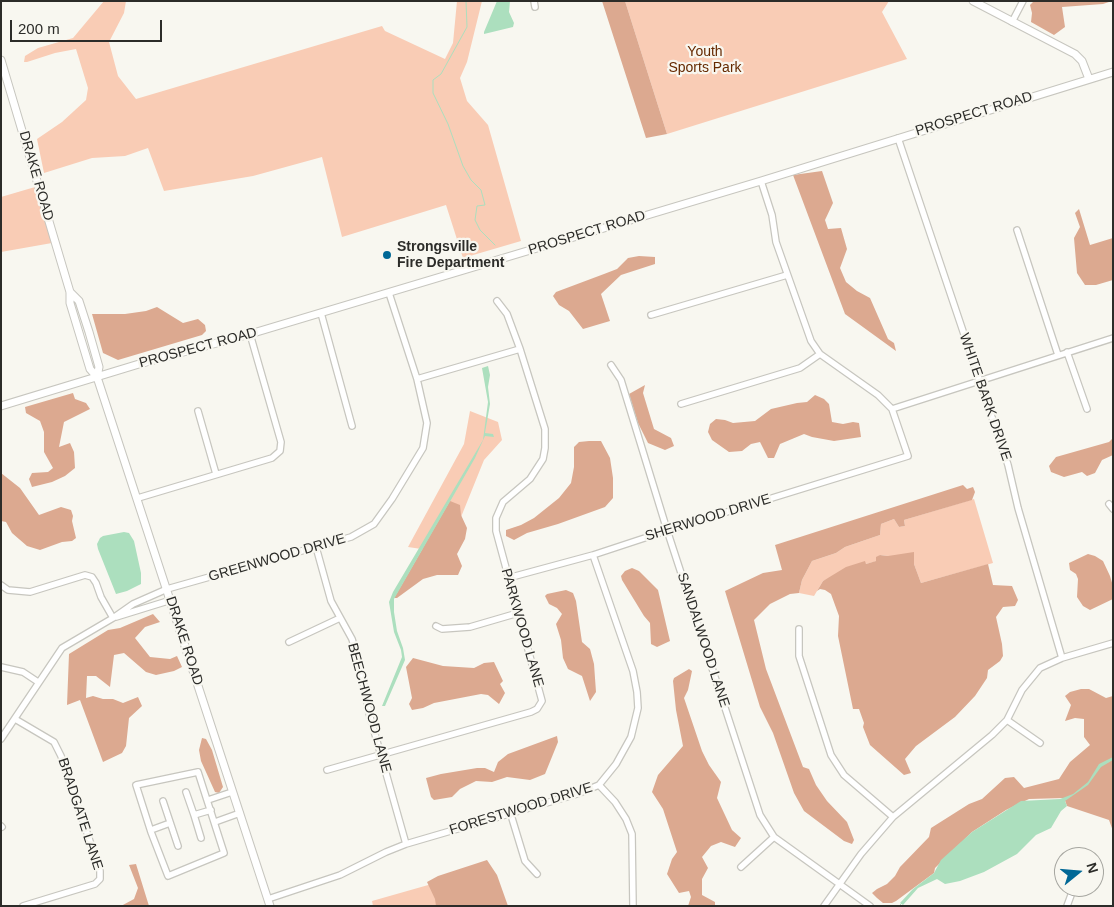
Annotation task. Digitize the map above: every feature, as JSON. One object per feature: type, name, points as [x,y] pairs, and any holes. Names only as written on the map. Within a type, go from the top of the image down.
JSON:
[{"type":"street","points":[[972,1],[1075,54],[1082,61],[1089,79]]},
{"type":"street","points":[[1012,22],[1023,1]]},
{"type":"street","name":"DRAKE ROAD","points":[[1,60],[70,292],[78,301],[89,332],[99,368],[97,377],[269,903]]},
{"type":"street","name":"PROSPECT ROAD","points":[[1,406],[389,293],[1113,72]]},
{"type":"street","name":"WHITE BARK DRIVE","points":[[898,138],[1008,465],[1018,508],[1062,658]]},
{"type":"street","points":[[761,181],[772,215],[776,242],[811,341],[820,354],[878,395],[892,409],[1113,338]]},
{"type":"street","points":[[1017,230],[1058,355]]},
{"type":"street","points":[[651,315],[787,275]]},
{"type":"street","name":"GREENWOOD DRIVE","points":[[114,618],[134,604],[167,589],[351,537],[374,524],[424,448],[427,423],[417,379],[389,293]]},
{"type":"street","name":"PARKWOOD LANE","points":[[327,770],[537,709],[542,701],[496,531],[496,518],[503,502],[530,479],[543,459],[545,430],[507,314],[497,301]]},
{"type":"street","points":[[321,313],[352,426]]},
{"type":"street","points":[[138,498],[272,458],[280,451],[281,442],[250,334]]},
{"type":"street","points":[[417,379],[520,349]]},
{"type":"street","points":[[1067,352],[1087,409]]},
{"type":"street","points":[[681,404],[800,368],[820,354]]},
{"type":"street","name":"SANDALWOOD LANE","points":[[611,365],[621,380],[667,530],[760,815],[774,837],[870,906]]},
{"type":"street","name":"SHERWOOD DRIVE","points":[[508,578],[593,555],[667,530],[908,456],[892,409]]},
{"type":"street","points":[[198,411],[216,474]]},
{"type":"street","name":"BEECHWOOD LANE","points":[[316,547],[331,601],[352,638],[360,666],[369,713],[406,844]]},
{"type":"street","name":"FORESTWOOD DRIVE","points":[[269,903],[340,875],[406,844],[511,815],[599,785],[616,764],[631,737],[638,708],[633,671],[593,555]]},
{"type":"street","points":[[1,585],[8,590],[30,592],[85,575],[92,577],[101,597],[114,618]]},
{"type":"street","points":[[1,739],[62,648],[114,618],[170,600]]},
{"type":"street","points":[[436,626],[442,629],[470,627],[518,613]]},
{"type":"street","points":[[288,642],[340,618]]},
{"type":"street","points":[[799,629],[799,656],[831,756],[844,776],[893,817]]},
{"type":"street","points":[[824,906],[862,854],[893,817],[992,735],[1007,720],[1022,690],[1040,668],[1062,658],[1113,643]]},
{"type":"street","points":[[1,667],[23,672],[38,682]]},
{"type":"street","name":"BRADGATE LANE","points":[[15,719],[54,742],[62,756],[100,870],[100,879],[95,884],[22,906]]},
{"type":"street","points":[[1007,720],[1040,743]]},
{"type":"street","points":[[198,772],[208,800],[224,853],[168,876],[136,785],[198,772]]},
{"type":"street","points":[[599,785],[626,819],[632,834],[633,906]]},
{"type":"street","points":[[186,792],[201,838]]},
{"type":"street","points":[[208,800],[232,792]]},
{"type":"street","points":[[163,800],[178,846]]},
{"type":"street","points":[[194,815],[211,810]]},
{"type":"street","points":[[214,822],[240,813]]},
{"type":"street","points":[[511,815],[525,861],[537,874]]},
{"type":"street","points":[[151,830],[170,823]]},
{"type":"street","points":[[741,867],[774,837]]},
{"type":"green space","points":[[104,1],[126,1],[124,13],[109,42],[118,76],[136,99],[382,26],[385,31],[445,59],[453,43],[457,1],[482,1],[467,62],[460,78],[467,101],[488,125],[521,241],[463,258],[446,205],[342,237],[322,157],[253,176],[164,191],[148,148],[125,156],[92,158],[44,173],[37,139],[62,122],[86,100],[88,88],[76,49],[55,53],[27,62],[24,62],[25,56],[38,48],[73,38]]},
{"type":"green space","name":"Youth Sports Park","points":[[625,1],[889,1],[882,12],[907,59],[667,134]]},
{"type":"green space","points":[[35,187],[52,243],[1,252],[1,197]]},
{"type":"green space","points":[[470,411],[498,422],[502,440],[484,460],[459,522],[428,550],[408,547],[464,444]]},
{"type":"green space","points":[[974,499],[993,563],[921,583],[914,564],[880,555],[877,561],[866,564],[864,562],[823,581],[814,596],[799,593],[802,580],[812,561],[880,535],[881,524],[894,519],[899,527],[905,526],[904,520]]},
{"type":"green space","points":[[488,868],[498,906],[373,906],[372,901]]},
{"type":"shaded area","points":[[497,1],[510,1],[509,12],[514,23],[513,27],[484,34],[484,32]]},
{"type":"shaded area","points":[[602,1],[625,1],[667,134],[646,138]]},
{"type":"shaded area","points":[[1034,1],[1112,1],[1103,4],[1062,7],[1065,27],[1054,35],[1031,22],[1032,13],[1030,5]]},
{"type":"shaded area","points":[[822,171],[833,203],[825,220],[828,229],[841,228],[847,249],[840,268],[846,282],[870,298],[888,339],[894,343],[896,351],[845,314],[793,175]]},
{"type":"shaded area","points":[[1079,209],[1090,245],[1113,238],[1113,280],[1096,285],[1085,285],[1077,273],[1074,238],[1080,227],[1075,213]]},
{"type":"shaded area","points":[[639,256],[655,257],[655,264],[621,275],[601,294],[610,321],[583,329],[569,311],[559,305],[553,296],[556,292],[617,269],[628,258]]},
{"type":"shaded area","points":[[157,307],[183,323],[198,319],[205,325],[206,331],[202,335],[118,360],[103,353],[92,314],[125,314],[146,311]]},
{"type":"shaded area","points":[[488,366],[490,375],[488,387],[490,404],[485,433],[493,434],[494,437],[485,436],[475,458],[394,599],[397,631],[405,660],[385,706],[382,706],[402,657],[394,632],[389,602],[393,592],[483,440],[488,402],[482,368]]},
{"type":"shaded area","points":[[645,385],[643,393],[654,429],[671,438],[674,446],[665,450],[648,443],[638,423],[629,394]]},
{"type":"shaded area","points":[[73,393],[75,399],[86,403],[90,409],[64,422],[59,447],[70,443],[74,452],[75,468],[65,476],[52,482],[32,487],[29,479],[32,473],[48,472],[53,468],[44,452],[44,432],[40,421],[26,413],[25,407]]},
{"type":"shaded area","points":[[815,395],[824,399],[829,404],[832,422],[843,424],[859,423],[861,437],[834,441],[804,434],[780,444],[774,458],[768,458],[760,442],[751,444],[742,451],[729,452],[712,440],[708,432],[710,424],[716,419],[733,423],[755,421],[771,409],[807,402]]},
{"type":"shaded area","points":[[1113,438],[1113,455],[1102,460],[1095,473],[1087,476],[1082,472],[1064,477],[1051,472],[1049,466],[1056,457],[1109,442]]},
{"type":"shaded area","points":[[601,441],[610,458],[613,498],[605,507],[527,533],[514,540],[506,536],[506,530],[534,518],[559,498],[571,483],[574,467],[574,447],[579,442]]},
{"type":"shaded area","points":[[1,473],[20,488],[39,515],[61,507],[71,510],[76,538],[72,541],[62,542],[40,550],[27,546],[12,533],[6,522],[1,521]]},
{"type":"shaded area","points":[[963,485],[967,489],[973,487],[975,492],[972,500],[904,520],[905,526],[899,527],[894,519],[881,524],[880,535],[812,561],[802,580],[799,593],[790,594],[770,604],[754,620],[766,669],[803,767],[809,769],[816,785],[827,801],[847,822],[854,840],[852,844],[844,841],[804,811],[794,793],[773,733],[760,707],[725,591],[763,573],[782,570],[775,545]]},
{"type":"shaded area","points":[[450,501],[460,505],[461,515],[467,528],[465,539],[457,554],[462,566],[458,575],[437,575],[423,579],[397,598],[394,598]]},
{"type":"shaded area","points":[[124,532],[129,533],[134,541],[141,573],[141,584],[116,594],[97,544],[103,536]]},
{"type":"shaded area","points":[[914,552],[914,564],[921,583],[988,564],[993,585],[1012,586],[1018,600],[1015,606],[1003,607],[996,617],[1002,644],[1003,656],[1000,661],[988,670],[987,678],[975,696],[955,717],[916,746],[905,759],[911,773],[904,775],[870,745],[859,709],[853,709],[838,636],[839,616],[831,594],[825,590],[820,589],[817,591],[823,581],[846,567],[865,561],[866,564],[876,561],[876,557],[880,555],[888,556]]},
{"type":"shaded area","points":[[1088,554],[1103,561],[1113,586],[1113,599],[1090,610],[1083,606],[1077,597],[1078,579],[1076,574],[1070,570],[1069,563]]},
{"type":"shaded area","points":[[632,568],[639,571],[658,590],[670,641],[657,647],[651,644],[650,623],[622,580],[621,576],[625,571]]},
{"type":"shaded area","points":[[566,590],[573,593],[576,601],[582,642],[590,649],[594,664],[596,692],[590,701],[582,676],[568,669],[563,658],[561,640],[556,624],[562,614],[557,608],[549,604],[545,596]]},
{"type":"shaded area","points":[[153,614],[160,622],[145,627],[135,638],[150,657],[170,659],[177,656],[182,667],[156,675],[146,672],[124,653],[114,655],[110,687],[96,676],[87,676],[86,698],[93,696],[113,699],[123,703],[138,697],[142,706],[129,718],[126,746],[122,753],[103,762],[80,700],[67,705],[69,654],[108,630],[120,628]]},
{"type":"shaded area","points":[[413,658],[443,666],[474,668],[484,663],[494,662],[503,681],[500,684],[505,693],[499,704],[488,695],[481,694],[434,703],[412,710],[409,704],[412,698],[406,667]]},
{"type":"shaded area","points":[[689,669],[692,671],[688,690],[684,698],[702,751],[721,782],[717,798],[732,830],[741,838],[735,847],[721,842],[711,846],[702,857],[708,868],[702,879],[702,895],[715,902],[715,906],[688,906],[691,897],[689,891],[679,893],[667,874],[672,859],[677,852],[663,809],[652,792],[658,775],[683,746],[673,681],[674,678]]},
{"type":"shaded area","points":[[1089,689],[1106,698],[1113,696],[1113,831],[1109,820],[1067,806],[1064,798],[1029,799],[1006,810],[972,832],[935,868],[934,873],[896,901],[883,903],[872,893],[887,884],[895,876],[900,867],[929,837],[931,828],[969,804],[982,799],[1005,778],[1014,777],[1024,788],[1059,779],[1070,762],[1090,745],[1084,737],[1084,719],[1075,718],[1065,721],[1071,705],[1065,696],[1070,692]]},
{"type":"shaded area","points":[[557,736],[558,742],[545,774],[530,780],[507,777],[492,782],[476,781],[460,789],[452,797],[434,800],[431,797],[426,778],[477,768],[485,768],[494,772],[498,762],[508,754]]},
{"type":"shaded area","points":[[202,738],[206,739],[212,750],[223,787],[219,793],[215,792],[201,761],[199,750]]},
{"type":"shaded area","points":[[1113,757],[1113,760],[1101,767],[1088,785],[1065,801],[1067,806],[1061,811],[1051,828],[1036,835],[1017,854],[984,872],[960,881],[945,884],[937,879],[918,888],[903,905],[900,903],[913,889],[934,873],[941,860],[972,832],[1021,801],[1060,799],[1073,794],[1088,782],[1099,764]]},
{"type":"shaded area","points":[[487,860],[497,875],[508,906],[436,906],[435,899],[427,882],[438,876]]},
{"type":"shaded area","points":[[136,864],[149,906],[121,906],[134,899],[138,888],[129,865]]},
{"type":"waterway","points":[[466,1],[467,27],[441,74],[433,80],[433,93],[448,124],[463,166],[471,180],[481,190],[485,205],[477,206],[475,220],[480,230],[495,245]]},
{"type":"waterway","points":[[899,906],[902,903]]},
{"type":"place","name":"Strongsville Fire Department","points":[[387,255]]}]
